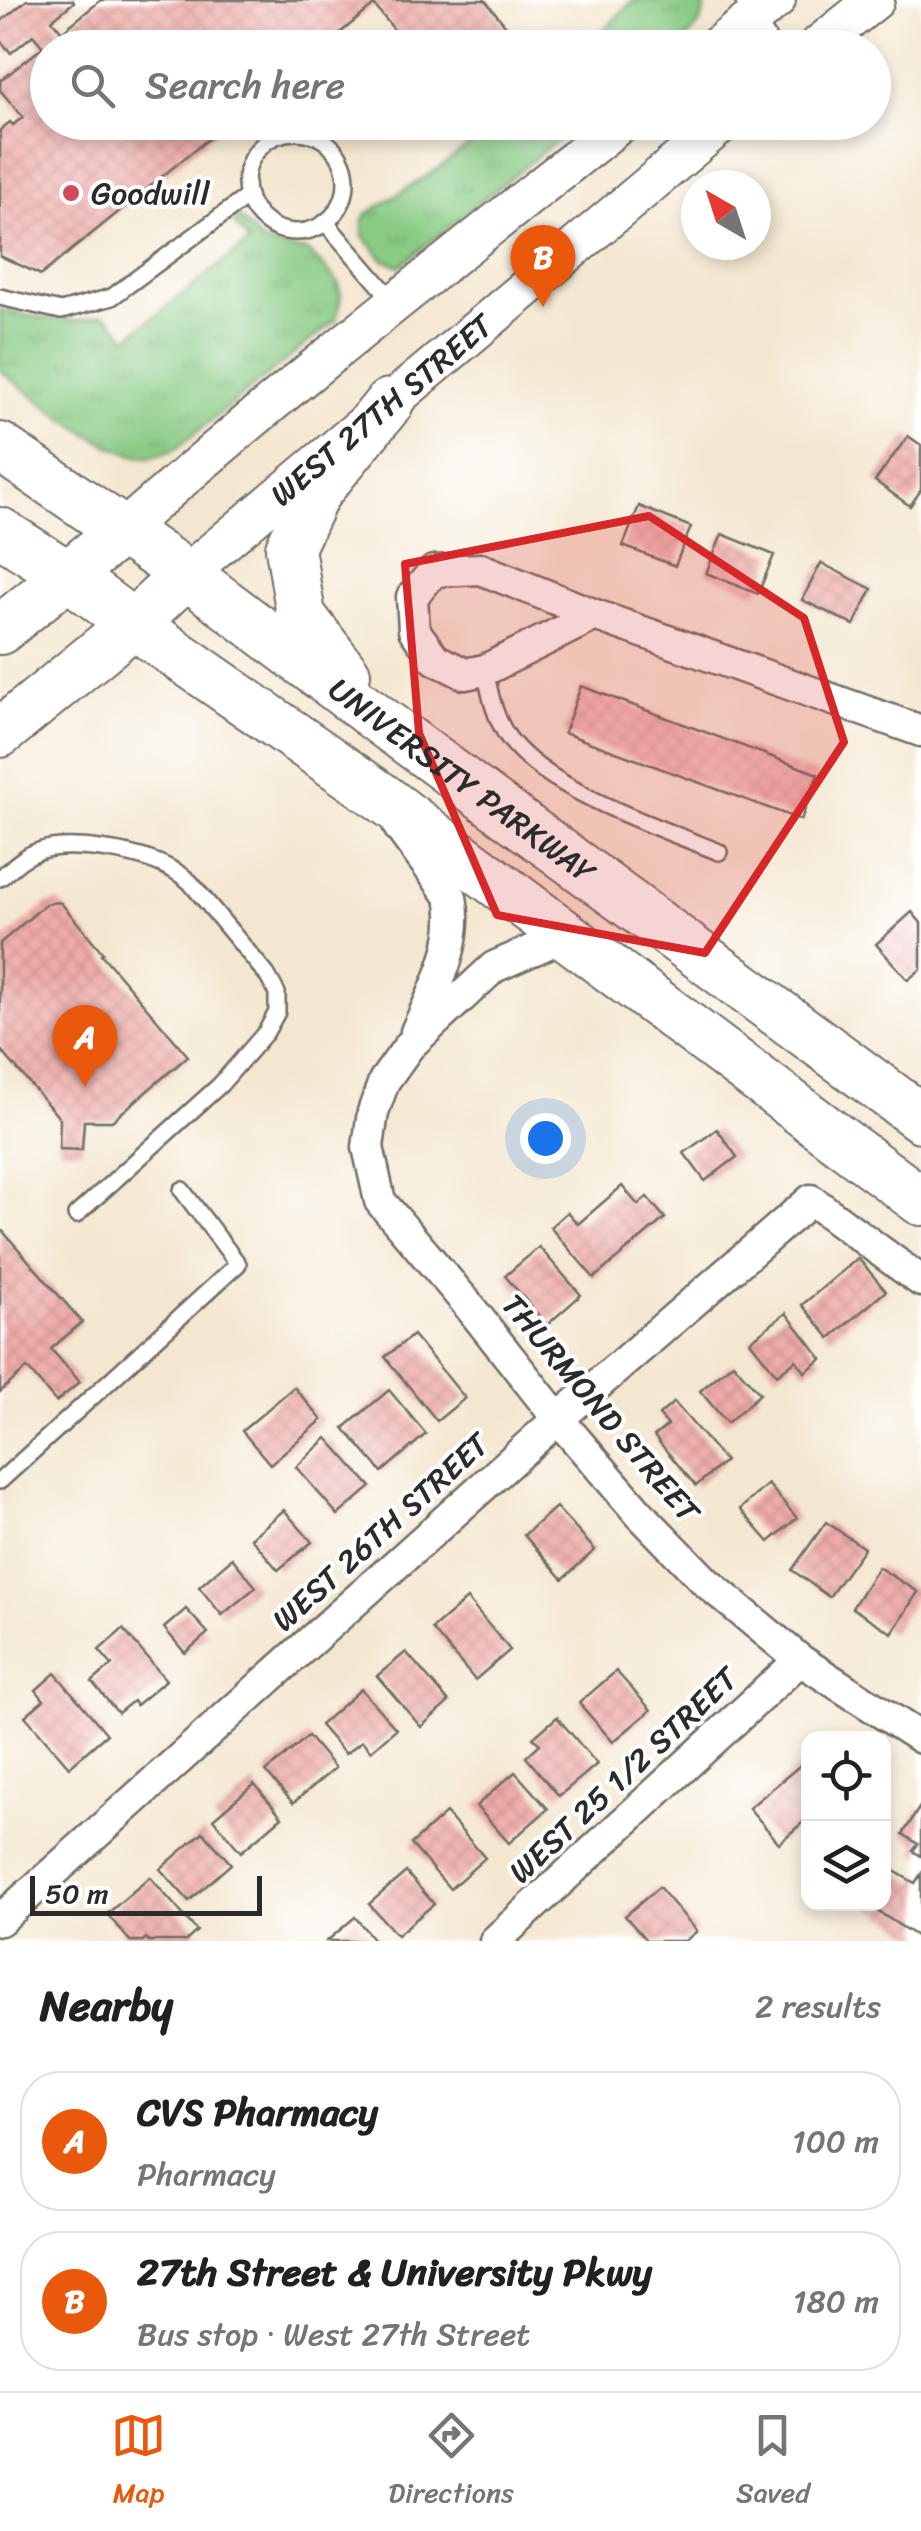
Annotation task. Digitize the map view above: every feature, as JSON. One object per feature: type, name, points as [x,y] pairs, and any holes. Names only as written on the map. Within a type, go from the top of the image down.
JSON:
[{"type":"main road","points":[[381,720],[301,615],[290,548],[315,494],[389,402]]},
{"type":"main road","name":"UNIVERSITY PARKWAY","points":[[0,447],[186,574],[921,1118]]},
{"type":"main road","points":[[0,630],[123,530]]},
{"type":"main road","name":"UNIVERSITY PARKWAY","points":[[0,532],[69,576],[383,798],[921,1201]]},
{"type":"main road","name":"WEST 27TH STREET","points":[[0,733],[186,574]]},
{"type":"street","points":[[837,30],[874,0]]},
{"type":"street","points":[[123,530],[600,140]]},
{"type":"street","name":"WEST 27TH STREET","points":[[186,574],[702,140]]},
{"type":"street","points":[[594,615],[485,670],[465,674],[435,659],[414,630],[412,597],[434,571],[481,569],[594,615],[919,723]]},
{"type":"street","name":"THURMOND STREET","points":[[383,798],[399,827],[450,897],[454,911],[455,926],[444,965],[409,1046]]},
{"type":"street","name":"THURMOND STREET","points":[[564,936],[494,967],[409,1046],[384,1081],[373,1112],[368,1147],[380,1201],[558,1420],[706,1582],[800,1660],[921,1738]]},
{"type":"street","name":"WEST 26TH STREET","points":[[0,1920],[558,1420],[811,1200],[921,1281]]},
{"type":"street","name":"WEST 25 1/2 STREET","points":[[495,1941],[800,1660]]},
{"type":"lane","points":[[270,140],[257,150],[249,164],[248,196],[254,211],[266,223],[296,233],[312,231],[326,223],[338,211],[345,194],[342,161],[324,140]]},
{"type":"lane","points":[[0,296],[61,311],[112,297],[248,196]]},
{"type":"lane","points":[[326,223],[395,304]]},
{"type":"lane","points":[[485,670],[498,721],[526,756],[585,796],[719,852]]},
{"type":"lane","points":[[0,878],[27,856],[44,849],[97,850],[155,861],[190,882],[268,975],[276,994],[277,1012],[266,1032],[220,1085],[76,1214]]},
{"type":"lane","points":[[0,1482],[238,1264],[182,1190]]},
{"type":"highlighted area","points":[[649,516],[804,618],[844,742],[705,953],[497,915],[419,733],[405,564]]},
{"type":"green space","points":[[633,0],[704,0],[703,15],[695,30],[604,30]]},
{"type":"green space","points":[[476,140],[558,140],[400,266],[384,260],[363,236],[363,220]]},
{"type":"green space","points":[[239,218],[259,239],[272,246],[307,251],[326,269],[338,283],[341,295],[336,320],[177,448],[148,457],[112,447],[71,423],[0,371],[0,309],[77,321],[103,315],[127,338],[249,242],[233,222]]},
{"type":"building","name":"Goodwill","points":[[27,0],[74,2],[52,20],[60,30],[30,30],[30,37],[11,53],[0,40],[0,22]]},
{"type":"building","name":"Goodwill","points":[[101,0],[485,0],[509,30],[394,30],[374,5],[344,30],[64,30]]},
{"type":"building","name":"Goodwill","points":[[30,57],[30,140],[207,140],[41,275],[0,256],[0,130],[23,117],[0,90],[0,81]]},
{"type":"building","points":[[908,436],[921,445],[921,490],[910,506],[875,481]]},
{"type":"building","points":[[639,506],[691,527],[675,566],[623,546]]},
{"type":"building","points":[[722,534],[774,555],[758,594],[706,573]]},
{"type":"building","points":[[821,563],[872,589],[854,625],[802,600]]},
{"type":"building","points":[[581,686],[818,774],[801,820],[564,733]]},
{"type":"building","points":[[57,902],[188,1056],[112,1121],[84,1121],[82,1150],[59,1149],[60,1119],[0,1049],[0,943],[46,904]]},
{"type":"building","points":[[912,912],[921,923],[921,969],[908,980],[876,944]]},
{"type":"building","points":[[717,1129],[737,1157],[705,1181],[684,1153]]},
{"type":"building","points":[[622,1186],[638,1205],[647,1197],[665,1218],[594,1278],[550,1227],[567,1212],[578,1224]]},
{"type":"building","points":[[0,1228],[82,1322],[51,1349],[80,1382],[56,1402],[27,1368],[0,1392]]},
{"type":"building","points":[[539,1247],[581,1295],[547,1325],[505,1276]]},
{"type":"building","points":[[858,1258],[886,1291],[830,1338],[802,1305]]},
{"type":"building","points":[[786,1313],[822,1359],[805,1372],[796,1360],[777,1375],[750,1341]]},
{"type":"building","points":[[413,1335],[465,1398],[437,1421],[385,1357]]},
{"type":"building","points":[[733,1363],[760,1394],[727,1423],[700,1391]]},
{"type":"building","points":[[294,1387],[322,1420],[270,1464],[242,1431]]},
{"type":"building","points":[[389,1390],[426,1434],[382,1472],[344,1428]]},
{"type":"building","points":[[674,1402],[725,1461],[696,1486],[654,1436],[668,1425],[659,1415]]},
{"type":"building","points":[[327,1438],[371,1487],[338,1515],[296,1467]]},
{"type":"building","points":[[768,1484],[797,1518],[769,1542],[740,1509]]},
{"type":"building","points":[[556,1507],[595,1550],[563,1579],[524,1535]]},
{"type":"building","points":[[284,1510],[312,1542],[278,1570],[251,1538]]},
{"type":"building","points":[[826,1522],[864,1548],[829,1597],[792,1570]]},
{"type":"building","points":[[232,1558],[256,1587],[222,1615],[199,1587]]},
{"type":"building","points":[[878,1567],[918,1592],[892,1633],[852,1608]]},
{"type":"building","points":[[467,1599],[510,1650],[475,1680],[432,1629]]},
{"type":"building","points":[[186,1609],[208,1633],[185,1653],[164,1628]]},
{"type":"building","points":[[123,1629],[166,1680],[136,1705],[133,1701],[118,1713],[92,1682],[112,1665],[99,1650]]},
{"type":"building","points":[[406,1652],[449,1702],[421,1727],[377,1676]]},
{"type":"building","points":[[616,1671],[651,1710],[613,1742],[579,1703]]},
{"type":"building","points":[[55,1673],[107,1734],[69,1767],[25,1716],[44,1700],[36,1690]]},
{"type":"building","points":[[361,1689],[396,1729],[371,1751],[362,1741],[345,1754],[320,1725]]},
{"type":"building","points":[[557,1717],[597,1764],[559,1796],[526,1757],[540,1744],[533,1738]]},
{"type":"building","points":[[308,1736],[335,1768],[293,1803],[266,1772]]},
{"type":"building","points":[[801,1765],[801,1824],[779,1843],[749,1808]]},
{"type":"building","points":[[515,1772],[548,1809],[509,1843],[476,1806]]},
{"type":"building","points":[[254,1784],[282,1817],[241,1852],[213,1819]]},
{"type":"building","points":[[921,1805],[921,1856],[913,1851],[918,1844],[903,1834]]},
{"type":"building","points":[[446,1813],[485,1858],[450,1889],[411,1844]]},
{"type":"building","points":[[203,1832],[231,1864],[189,1901],[160,1869]]},
{"type":"building","points":[[894,1871],[915,1883],[921,1874],[921,1939],[877,1911],[891,1911]]},
{"type":"building","points":[[406,1872],[434,1904],[397,1935],[369,1904]]},
{"type":"building","points":[[150,1877],[197,1931],[186,1941],[130,1941],[107,1914]]},
{"type":"building","points":[[659,1887],[697,1931],[685,1941],[647,1941],[625,1916]]},
{"type":"building","points":[[355,1917],[375,1941],[327,1941]]},
{"type":"place","name":"Goodwill","points":[[71,193]]},
{"type":"place","name":"27th Street & University Pkwy","points":[[543,307]]},
{"type":"place","name":"CVS Pharmacy","points":[[85,1087]]}]
